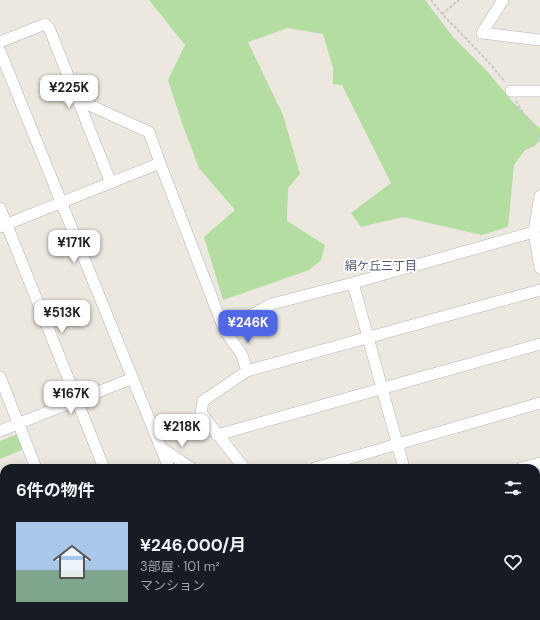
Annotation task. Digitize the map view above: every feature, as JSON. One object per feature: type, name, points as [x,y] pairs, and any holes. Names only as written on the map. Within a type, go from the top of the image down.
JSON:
[{"type":"street","points":[[503,0],[482,33],[540,40]]},
{"type":"street","points":[[0,42],[45,24]]},
{"type":"street","points":[[45,24],[49,28],[111,183]]},
{"type":"street","points":[[45,24],[111,183]]},
{"type":"street","points":[[0,51],[167,464]]},
{"type":"street","points":[[511,91],[540,91]]},
{"type":"street","points":[[78,100],[149,132],[224,329],[242,355],[247,371]]},
{"type":"street","points":[[3,225],[160,163]]},
{"type":"street","points":[[540,196],[534,232],[540,268]]},
{"type":"street","points":[[0,208],[3,225],[102,464]]},
{"type":"street","points":[[224,329],[272,304],[353,283],[534,232]]},
{"type":"street","points":[[353,283],[403,464]]},
{"type":"street","points":[[241,464],[201,413],[203,402],[247,371],[540,290]]},
{"type":"street","points":[[217,435],[540,344]]},
{"type":"street","points":[[0,377],[34,464]]},
{"type":"street","points":[[0,431],[133,378]]},
{"type":"street","points":[[329,464],[540,403]]},
{"type":"street","points":[[160,446],[185,464]]},
{"type":"path","points":[[431,0],[442,14],[485,58],[511,91],[540,142]]},
{"type":"path","points":[[442,14],[459,0]]},
{"type":"green space","points":[[149,0],[425,0],[453,37],[487,71],[511,100],[540,129],[540,138],[535,146],[525,150],[514,165],[508,227],[482,235],[403,217],[361,227],[351,213],[391,183],[342,85],[333,84],[333,68],[323,34],[288,28],[248,42],[283,115],[300,174],[288,188],[287,221],[325,245],[321,260],[309,270],[223,300],[204,237],[235,210],[199,168],[168,80],[185,45]]},
{"type":"green space","points":[[18,434],[24,449],[0,459],[0,441]]},
{"type":"district","name":"絹ケ丘三丁目","points":[[381,266]]}]
